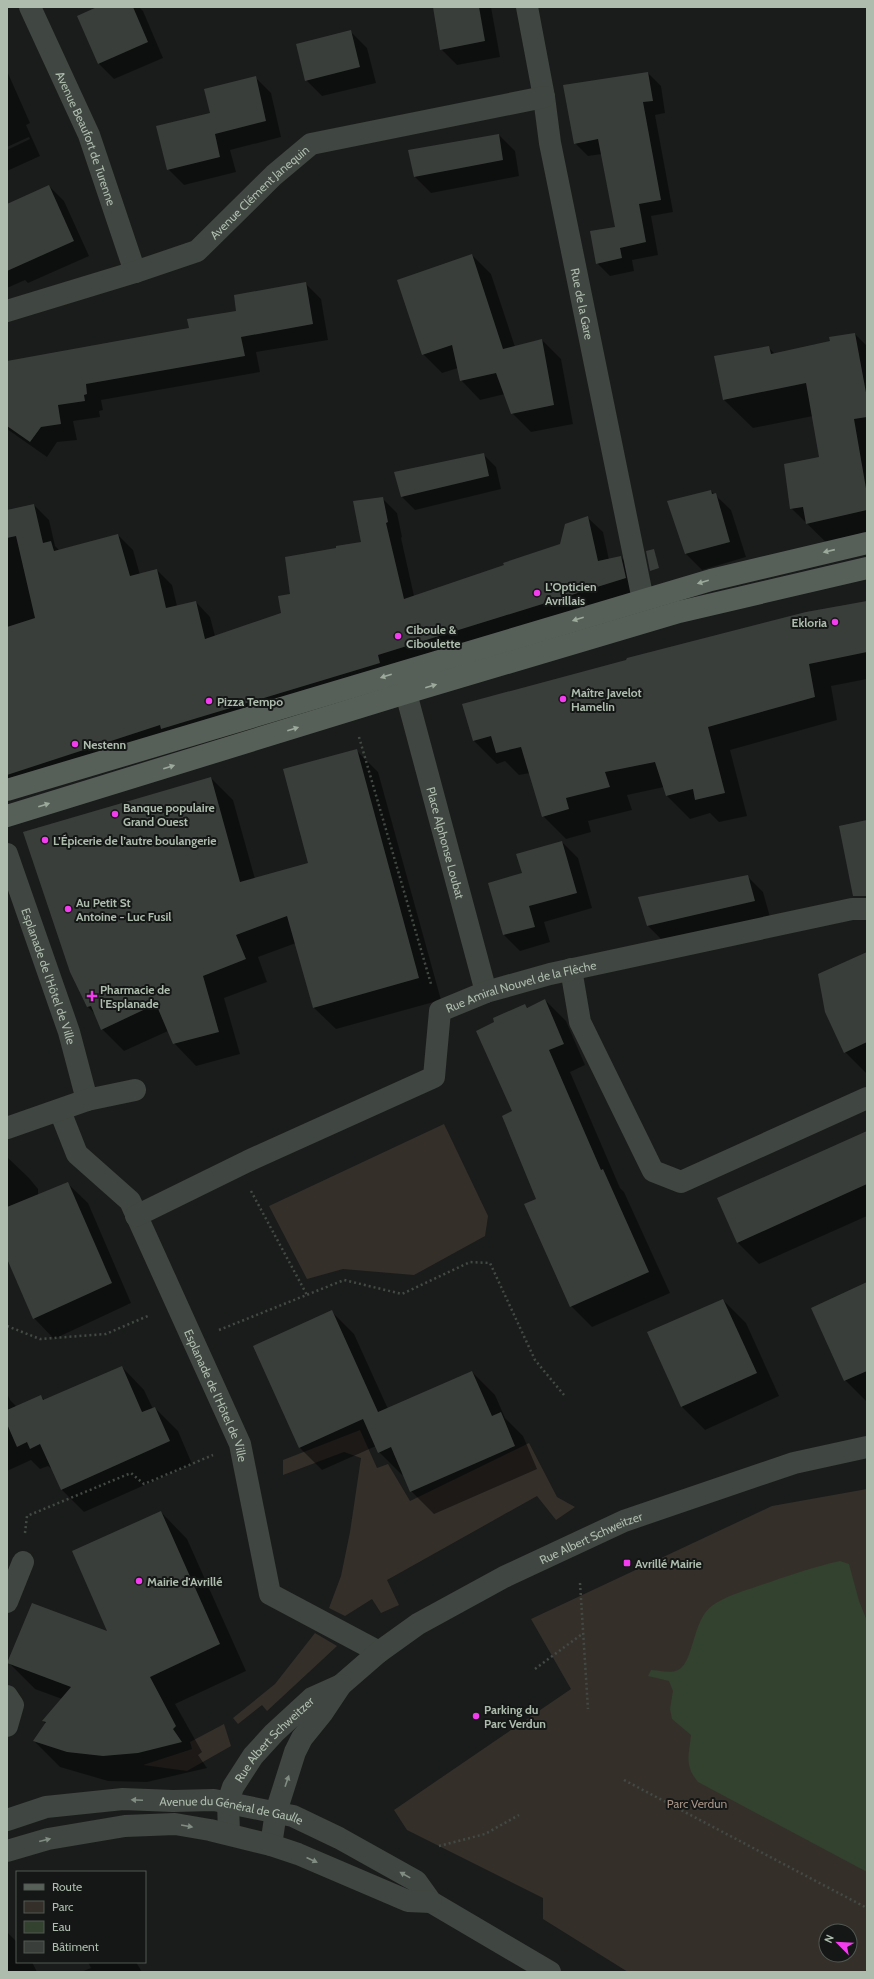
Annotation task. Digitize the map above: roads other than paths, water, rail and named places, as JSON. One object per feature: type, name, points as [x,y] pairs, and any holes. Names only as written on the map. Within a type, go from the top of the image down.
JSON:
[{"type":"main road","points":[[7,790],[173,742],[643,600],[734,574],[867,543]]},
{"type":"main road","points":[[7,816],[679,612],[867,568]]},
{"type":"street","name":"Avenue Beaufort de Turenne","points":[[30,7],[89,134],[135,272]]},
{"type":"street","name":"Rue de la Gare","points":[[527,7],[544,97],[550,144],[643,600]]},
{"type":"street","name":"Avenue Clément Janequin","points":[[7,311],[135,272],[197,251],[274,176],[311,144],[544,97]]},
{"type":"street","name":"Place Alphonse Loubat","points":[[406,694],[486,992]]},
{"type":"street","name":"Esplanade de l'Hôtel de Ville","points":[[7,854],[69,1032],[87,1100]]},
{"type":"street","name":"Rue Amiral Nouvel de la Flêche","points":[[136,1216],[243,1163],[434,1077],[440,1011],[486,992],[571,969],[852,910],[867,909]]},
{"type":"street","points":[[571,969],[580,1022],[653,1171],[681,1182],[867,1098]]},
{"type":"street","points":[[7,1128],[87,1100],[135,1090]]},
{"type":"street","name":"Esplanade de l'Hôtel de Ville","points":[[60,1110],[77,1154],[130,1201],[240,1444],[270,1594],[379,1652]]},
{"type":"street","name":"Rue Albert Schweitzer","points":[[271,1846],[276,1812],[295,1752],[302,1738],[323,1712],[341,1685],[379,1652],[418,1624],[506,1576],[616,1524],[794,1463],[867,1447]]},
{"type":"street","points":[[7,1602],[23,1562]]},
{"type":"street","name":"Rue Albert Schweitzer","points":[[229,1834],[228,1802],[232,1787],[253,1756],[274,1733],[312,1698],[341,1685]]},
{"type":"street","points":[[7,1696],[13,1705],[7,1726]]},
{"type":"street","name":"Avenue du Général de Gaulle","points":[[7,1819],[46,1807],[123,1799],[173,1801],[214,1800],[293,1816],[313,1825],[416,1881],[431,1902],[550,1972]]},
{"type":"street","points":[[7,1819],[11,1849]]},
{"type":"street","name":"Avenue du Général de Gaulle","points":[[11,1849],[48,1839],[125,1826],[176,1824],[229,1834],[298,1854],[408,1901],[431,1902]]},
{"type":"water","points":[[840,1561],[849,1564],[859,1601],[867,1621],[867,1872],[698,1782],[691,1770],[688,1760],[691,1735],[672,1719],[670,1709],[673,1691],[669,1681],[648,1676],[651,1670],[672,1672],[683,1666],[691,1650],[701,1620],[706,1612],[718,1602],[735,1594],[788,1576]]},
{"type":"place","name":"L’Opticien Avrillais","points":[[537,593]]},
{"type":"place","name":"Ekloria","points":[[835,622]]},
{"type":"place","name":"Ciboule & Ciboulette","points":[[398,636]]},
{"type":"place","name":"Maître Javelot Hamelin","points":[[563,699]]},
{"type":"place","name":"Pizza Tempo","points":[[209,701]]},
{"type":"place","name":"Nestenn","points":[[75,744]]},
{"type":"place","name":"Banque populaire Grand Ouest","points":[[115,814]]},
{"type":"place","name":"L’Épicerie de l’autre boulangerie","points":[[45,840]]},
{"type":"place","name":"Au Petit St Antoine - Luc Fusil","points":[[68,909]]},
{"type":"place","name":"Pharmacie de l'Esplanade","points":[[92,996]]},
{"type":"place","name":"Avrillé Mairie","points":[[627,1563]]},
{"type":"place","name":"Mairie d'Avrillé","points":[[139,1581]]},
{"type":"place","name":"Parking du Parc Verdun","points":[[476,1716]]},
{"type":"park label","name":"Parc Verdun","points":[[697,1803]]}]
